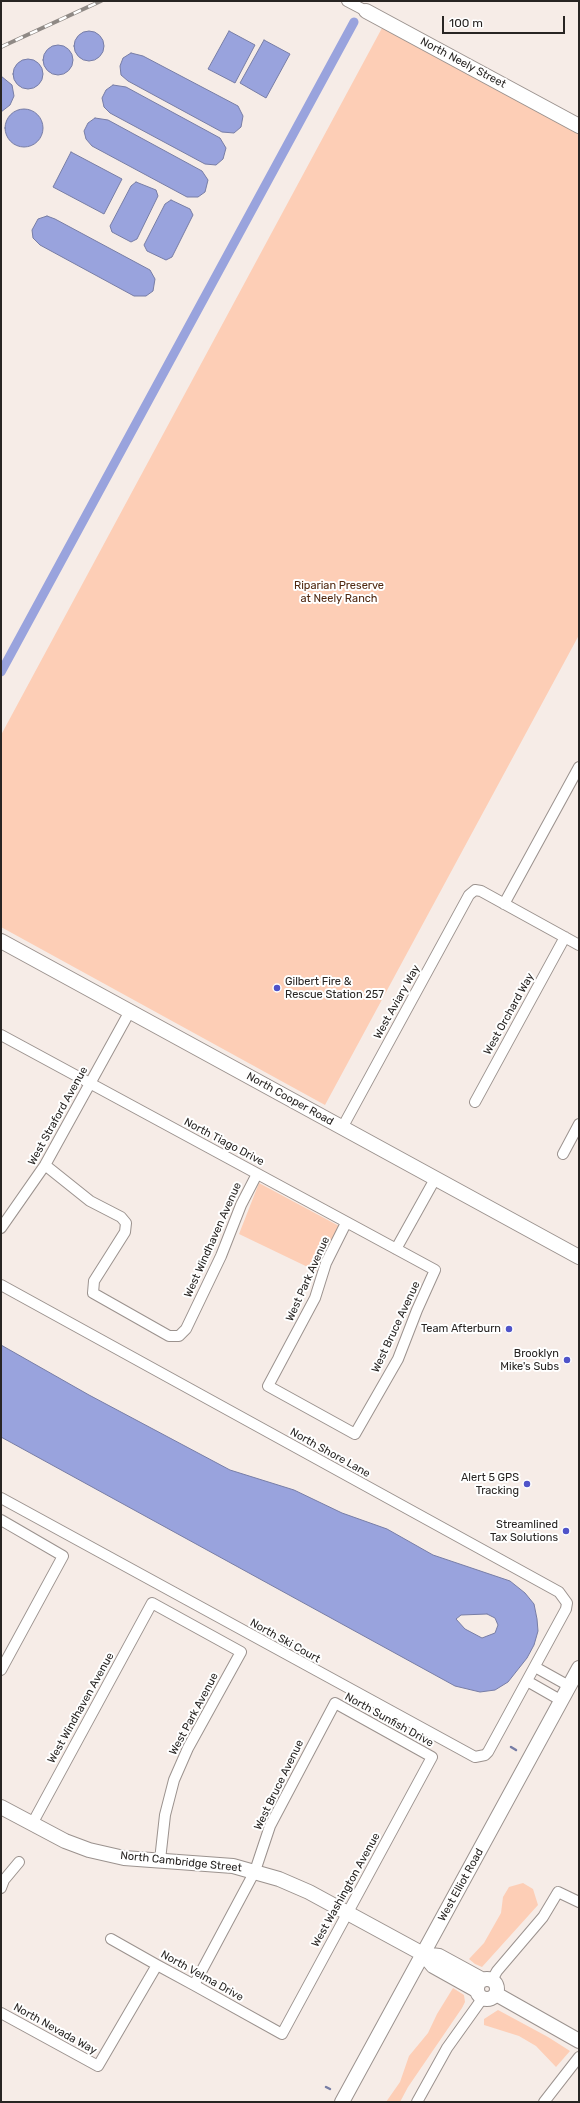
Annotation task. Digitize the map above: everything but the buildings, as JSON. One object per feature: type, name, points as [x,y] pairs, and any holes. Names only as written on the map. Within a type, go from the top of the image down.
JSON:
[{"type":"main road","name":"North Neely Street","points":[[356,6],[579,126]]},
{"type":"main road","name":"North Cooper Road","points":[[1,941],[579,1257]]},
{"type":"main road","name":"West Elliot Road","points":[[342,2102],[579,1668]]},
{"type":"main road","name":"North Cambridge Street","points":[[1,1807],[65,1841],[89,1850],[124,1858],[233,1866],[255,1871],[309,1892],[423,1954],[438,1956],[483,1987]]},
{"type":"main road","points":[[483,1987],[488,2000],[496,1994],[579,2041]]},
{"type":"street","points":[[579,767],[504,904],[579,945]]},
{"type":"street","name":"West Aviary Way","points":[[342,1128],[469,895],[475,890],[504,904]]},
{"type":"street","name":"West Orchard Way","points":[[474,1102],[565,937]]},
{"type":"street","name":"West Straford Avenue","points":[[1,1228],[45,1165],[130,1012]]},
{"type":"street","name":"North Tiago Drive","points":[[1,1035],[435,1270]]},
{"type":"street","points":[[563,1154],[579,1124]]},
{"type":"street","name":"West Windhaven Avenue","points":[[45,1165],[90,1201],[121,1217],[126,1223],[125,1232],[94,1281],[92,1293],[169,1336],[179,1336],[186,1328],[218,1263],[241,1205],[258,1174]]},
{"type":"street","points":[[396,1250],[435,1179]]},
{"type":"street","name":"West Park Avenue","points":[[346,1223],[326,1263],[315,1298],[268,1386],[355,1434]]},
{"type":"street","name":"West Bruce Avenue","points":[[355,1434],[398,1358],[435,1270]]},
{"type":"street","name":"North Shore Lane","points":[[1,1285],[559,1592],[567,1603],[566,1609],[527,1681]]},
{"type":"street","name":"North Ski Court","points":[[1,1498],[470,1756],[480,1757],[488,1752],[527,1681]]},
{"type":"street","points":[[1,1520],[63,1556],[1,1670]]},
{"type":"street","name":"West Windhaven Avenue","points":[[32,1824],[152,1603],[241,1652]]},
{"type":"street","name":"West Park Avenue","points":[[160,1860],[165,1815],[174,1780],[188,1748],[241,1652]]},
{"type":"street","points":[[535,1667],[569,1686]]},
{"type":"street","points":[[527,1681],[562,1701]]},
{"type":"street","name":"West Bruce Avenue","points":[[194,1986],[255,1871],[270,1826],[335,1703]]},
{"type":"street","name":"North Sunfish Drive","points":[[335,1703],[432,1757]]},
{"type":"street","name":"West Washington Avenue","points":[[282,2034],[432,1757]]},
{"type":"street","points":[[1,1888],[4,1880],[19,1862]]},
{"type":"street","points":[[417,2102],[483,1987],[543,1917],[558,1892],[579,1902]]},
{"type":"street","name":"North Velma Drive","points":[[111,1939],[282,2034]]},
{"type":"street","name":"North Nevada Way","points":[[1,2013],[98,2066],[157,1965]]},
{"type":"street","points":[[544,2102],[579,2057]]},
{"type":"green space","name":"Riparian Preserve at Neely Ranch","points":[[382,28],[579,134],[579,635],[325,1105],[1,927],[1,735]]},
{"type":"green space","points":[[259,1183],[339,1226],[316,1271],[239,1234]]},
{"type":"green space","points":[[523,1883],[533,1889],[538,1905],[482,1967],[475,1964],[469,1959],[484,1943],[501,1913],[503,1897],[509,1887]]},
{"type":"green space","points":[[453,1988],[464,1995],[465,2002],[462,2008],[408,2087],[400,2102],[386,2102],[400,2082],[409,2056],[428,2033],[437,2014]]},
{"type":"green space","points":[[498,2010],[548,2037],[570,2051],[556,2067],[536,2046],[519,2036],[484,2025],[484,2019]]},
{"type":"water","points":[[89,31],[99,36],[104,46],[99,56],[89,61],[79,56],[74,46],[79,36]]},
{"type":"water","points":[[229,31],[255,45],[235,83],[208,69]]},
{"type":"water","points":[[264,40],[290,54],[266,98],[240,83]]},
{"type":"water","points":[[58,45],[68,50],[73,60],[68,70],[58,75],[48,70],[43,60],[48,50]]},
{"type":"water","points":[[131,53],[143,56],[238,106],[243,116],[241,127],[234,133],[222,132],[128,81],[121,75],[120,66],[123,58]]},
{"type":"water","points":[[28,59],[38,64],[43,74],[38,84],[28,89],[18,84],[13,74],[18,64]]},
{"type":"water","points":[[1,76],[12,85],[14,96],[10,105],[1,112]]},
{"type":"water","points":[[113,85],[126,87],[220,138],[226,148],[223,159],[216,165],[205,164],[110,113],[104,107],[102,98],[106,90]]},
{"type":"water","points":[[20,109],[28,109],[38,114],[42,121],[42,135],[38,142],[28,147],[20,147],[10,142],[8,139],[5,132],[5,124],[10,114],[13,112]]},
{"type":"water","points":[[95,118],[108,120],[202,171],[208,180],[205,192],[198,197],[187,197],[92,146],[86,139],[84,131],[88,123]]},
{"type":"water","points":[[71,152],[122,179],[104,214],[53,187]]},
{"type":"water","points":[[136,182],[156,190],[158,196],[137,239],[131,242],[112,232],[110,226],[131,186]]},
{"type":"water","points":[[171,200],[190,209],[193,215],[172,257],[166,260],[147,251],[144,245],[165,204]]},
{"type":"water","points":[[47,216],[150,270],[155,279],[153,291],[146,296],[134,296],[40,245],[33,238],[32,230],[38,219]]},
{"type":"water","points":[[1,1345],[89,1395],[230,1470],[294,1490],[342,1513],[387,1529],[433,1555],[510,1581],[525,1593],[534,1604],[538,1631],[534,1645],[527,1658],[508,1682],[495,1690],[480,1692],[455,1686],[1,1437]],"holes":[[[487,1614],[495,1618],[498,1625],[495,1633],[482,1638],[465,1629],[456,1619],[461,1615]]]},
{"type":"waterway","points":[[1,672],[354,22]]},
{"type":"waterway","points":[[511,1747],[516,1750]]},
{"type":"waterway","points":[[326,2087],[330,2089]]},
{"type":"railway","points":[[1,47],[101,1]]},
{"type":"place","name":"Gilbert Fire & Rescue Station 257","points":[[277,988]]},
{"type":"place","name":"Team Afterburn","points":[[509,1329]]},
{"type":"place","name":"Brooklyn Mike's Subs","points":[[567,1360]]},
{"type":"place","name":"Alert 5 GPS Tracking","points":[[527,1484]]},
{"type":"place","name":"Streamlined Tax Solutions","points":[[566,1531]]}]
